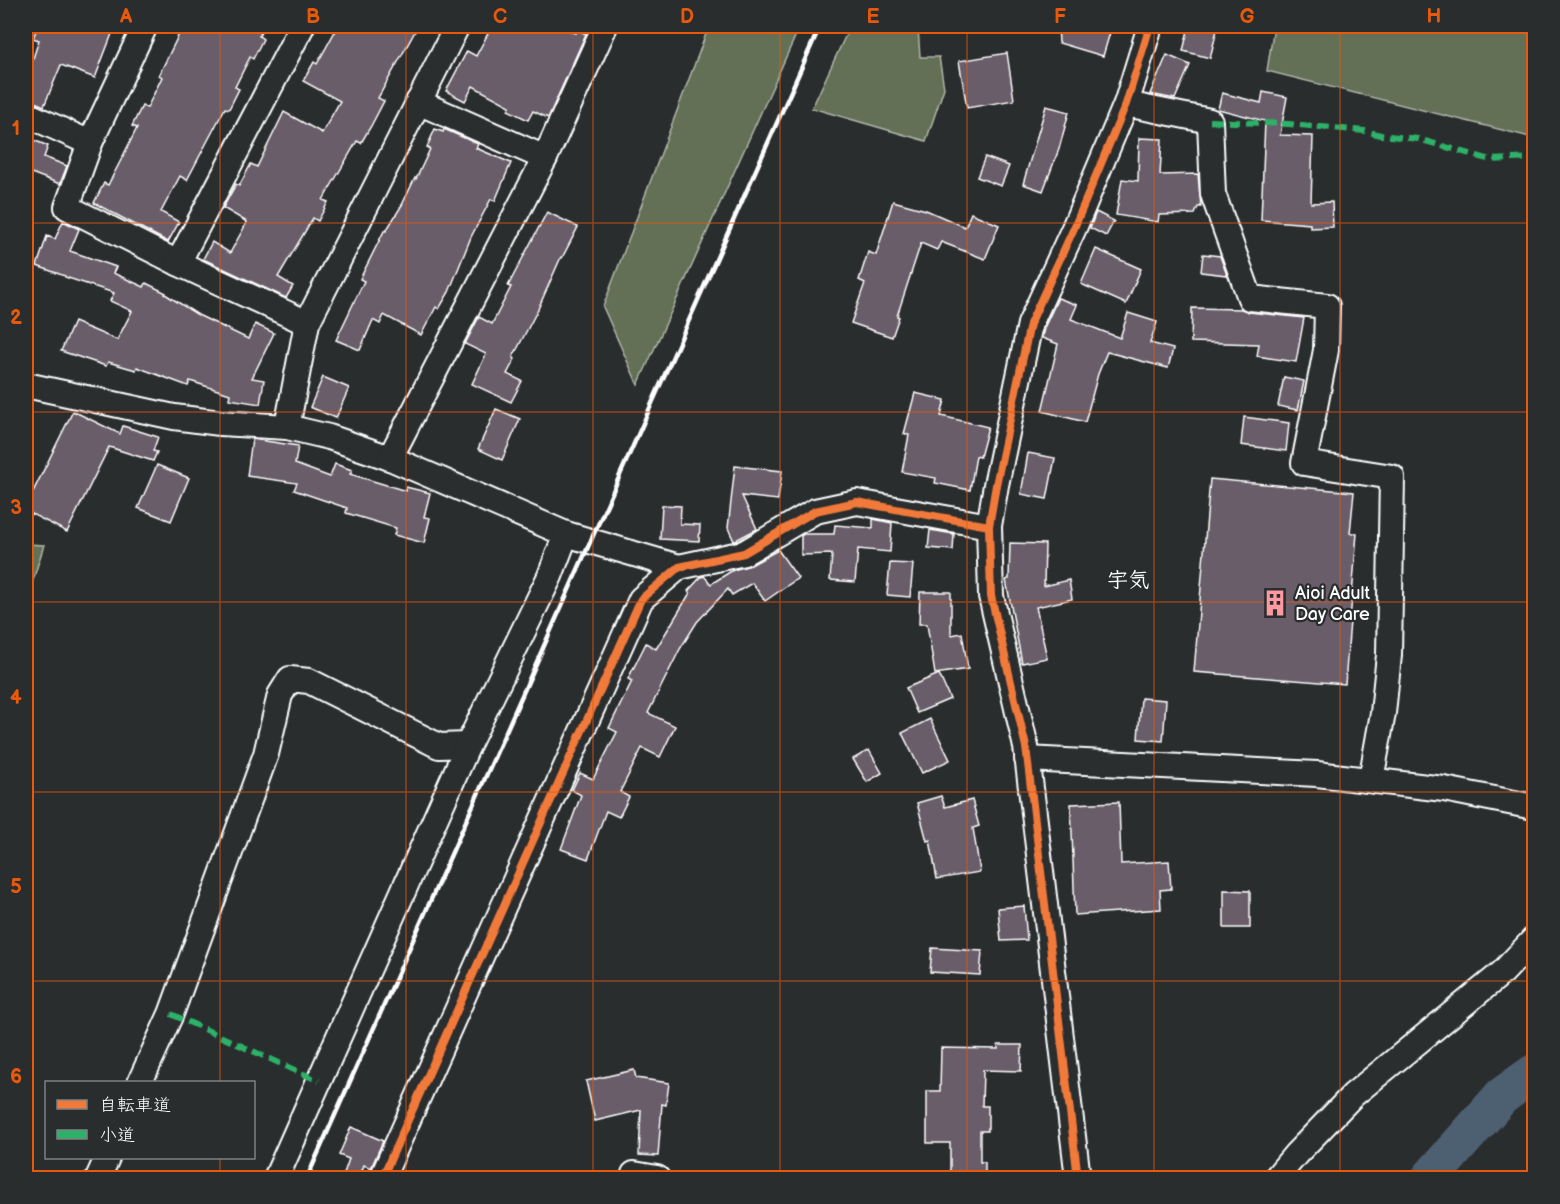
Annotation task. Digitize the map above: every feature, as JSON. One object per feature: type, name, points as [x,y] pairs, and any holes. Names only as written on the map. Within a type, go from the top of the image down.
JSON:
[{"type":"street","points":[[145,26],[90,143],[68,207],[307,323]]},
{"type":"street","points":[[178,262],[302,26]]},
{"type":"street","points":[[287,427],[307,323],[457,26]]},
{"type":"street","points":[[390,458],[545,158],[605,26]]},
{"type":"street","points":[[1078,1179],[1027,759],[991,596],[989,526],[1030,324],[1074,228],[1126,104],[1150,26]]},
{"type":"street","points":[[418,102],[545,158]]},
{"type":"street","points":[[1126,104],[1210,121],[1213,194],[1250,298],[1327,306],[1326,350],[1304,463],[1392,477],[1389,655],[1383,713],[1371,780]]},
{"type":"street","points":[[26,114],[90,143]]},
{"type":"street","points":[[26,385],[174,417],[220,423],[287,427],[329,437],[390,458],[566,534],[679,567]]},
{"type":"street","points":[[382,1179],[641,599],[679,567],[744,553],[815,511],[857,502],[989,526]]},
{"type":"street","points":[[276,1179],[468,745],[550,576],[566,534]]},
{"type":"street","points":[[141,1081],[171,1014],[266,754],[280,695],[290,679],[309,681],[439,746],[468,745]]},
{"type":"street","points":[[1027,759],[1317,774],[1444,789],[1534,807]]},
{"type":"street","points":[[1276,1179],[1296,1154],[1353,1095],[1503,972],[1534,939]]},
{"type":"street","points":[[98,1179],[107,1159]]},
{"type":"street","points":[[633,1179],[634,1174],[657,1179]]},
{"type":"green space","points":[[709,26],[800,26],[638,385],[603,307]]},
{"type":"green space","points":[[850,26],[921,26],[918,28],[920,57],[939,57],[944,88],[926,141],[812,108]]},
{"type":"green space","points":[[1274,26],[1534,26],[1534,138],[1267,71]]},
{"type":"green space","points":[[26,544],[44,545],[26,603]]},
{"type":"building","points":[[38,26],[115,26],[95,78],[61,65],[44,106],[26,98],[26,80],[39,40],[33,38]]},
{"type":"building","points":[[183,26],[264,26],[259,36],[263,39],[253,59],[250,57],[235,87],[239,89],[229,109],[225,108],[187,180],[180,176],[161,212],[179,222],[168,242],[94,203],[104,183],[108,185],[121,160],[137,128],[132,126],[142,106],[147,108],[162,77],[159,75]]},
{"type":"building","points":[[338,26],[418,26],[378,98],[384,101],[371,126],[361,143],[357,141],[323,200],[328,202],[318,221],[313,218],[278,277],[293,286],[286,298],[203,259],[212,242],[230,253],[247,222],[223,208],[236,184],[239,186],[251,164],[257,167],[284,112],[322,133],[340,101],[303,81],[314,62],[317,64]]},
{"type":"building","points":[[492,26],[559,26],[576,33],[578,30],[586,34],[548,118],[533,111],[528,120],[508,110],[510,106],[473,86],[465,101],[446,91],[467,51],[476,56]]},
{"type":"building","points":[[1058,26],[1112,26],[1103,56],[1059,43]]},
{"type":"building","points":[[1189,26],[1218,26],[1210,58],[1183,51]]},
{"type":"building","points":[[1007,53],[1014,100],[967,108],[959,61]]},
{"type":"building","points":[[1167,55],[1190,65],[1175,99],[1150,94]]},
{"type":"building","points":[[1263,92],[1287,97],[1280,135],[1313,136],[1311,203],[1332,202],[1333,227],[1310,228],[1310,224],[1261,220],[1265,121],[1218,109],[1222,93],[1261,103]]},
{"type":"building","points":[[1046,106],[1069,112],[1059,149],[1043,191],[1023,184]]},
{"type":"building","points":[[435,129],[443,132],[444,129],[478,144],[476,148],[511,163],[495,201],[491,199],[471,237],[449,292],[439,309],[436,307],[421,335],[384,315],[380,324],[373,320],[360,350],[336,340],[364,281],[360,279],[384,231],[416,179],[430,149],[427,147]]},
{"type":"building","points":[[26,137],[48,146],[44,157],[67,166],[60,184],[26,171]]},
{"type":"building","points":[[1139,138],[1162,139],[1160,175],[1198,174],[1201,207],[1198,207],[1195,214],[1159,215],[1158,222],[1116,215],[1122,179],[1138,181]]},
{"type":"building","points":[[985,157],[1009,166],[1001,186],[977,177]]},
{"type":"building","points":[[893,201],[926,210],[965,227],[971,213],[999,225],[985,259],[941,242],[937,250],[921,243],[892,337],[851,323],[865,283],[859,280],[868,252],[876,255]]},
{"type":"building","points":[[547,212],[578,227],[513,357],[515,359],[507,374],[522,381],[511,402],[472,384],[486,354],[465,344],[479,317],[492,324],[511,287],[508,286]]},
{"type":"building","points":[[1096,212],[1114,221],[1106,236],[1090,228]]},
{"type":"building","points":[[63,221],[79,229],[70,251],[116,267],[113,273],[144,287],[146,283],[166,293],[198,315],[248,339],[255,324],[274,333],[252,378],[264,380],[260,404],[229,399],[230,394],[190,381],[188,386],[137,367],[136,370],[108,362],[106,366],[61,351],[74,322],[117,340],[132,311],[110,301],[114,293],[37,266],[47,236],[55,239]]},
{"type":"building","points":[[1096,249],[1141,269],[1126,304],[1081,284]]},
{"type":"building","points":[[1203,254],[1220,256],[1227,275],[1201,272]]},
{"type":"building","points":[[1058,298],[1077,305],[1071,319],[1120,338],[1128,313],[1157,322],[1150,343],[1173,349],[1168,368],[1107,352],[1098,374],[1085,422],[1042,411],[1058,344],[1042,338],[1044,328]]},
{"type":"building","points":[[1192,308],[1241,309],[1249,312],[1304,318],[1296,362],[1257,356],[1259,344],[1191,342]]},
{"type":"building","points":[[323,377],[349,388],[336,418],[310,407]]},
{"type":"building","points":[[1284,377],[1304,381],[1298,410],[1278,406]]},
{"type":"building","points":[[915,393],[945,400],[941,416],[988,427],[980,457],[976,456],[970,490],[935,483],[936,478],[902,472],[909,435],[904,434]]},
{"type":"building","points":[[496,409],[520,419],[502,460],[478,449]]},
{"type":"building","points":[[73,411],[120,434],[123,426],[158,437],[153,451],[157,452],[153,461],[109,447],[67,532],[26,511],[26,506]]},
{"type":"building","points":[[1244,417],[1289,423],[1286,451],[1241,445]]},
{"type":"building","points":[[252,439],[298,446],[295,464],[330,477],[335,464],[352,470],[350,474],[406,491],[406,487],[430,493],[424,517],[430,518],[424,543],[394,535],[396,528],[346,513],[347,508],[294,490],[297,483],[247,476]]},
{"type":"building","points":[[1028,453],[1055,458],[1047,499],[1021,494]]},
{"type":"building","points":[[157,465],[189,478],[171,521],[138,508]]},
{"type":"building","points":[[735,466],[782,471],[778,500],[742,496],[757,529],[734,541],[728,528]]},
{"type":"building","name":"Aioi Adult Day Care","points":[[1210,479],[1354,492],[1350,533],[1357,533],[1345,684],[1194,672]]},
{"type":"building","points":[[662,505],[681,506],[680,524],[700,525],[699,541],[660,539]]},
{"type":"building","points":[[873,519],[892,523],[890,552],[858,549],[855,582],[830,580],[832,554],[801,555],[801,536],[804,534],[834,534],[835,525],[873,528]]},
{"type":"building","points":[[930,530],[954,534],[953,550],[928,548]]},
{"type":"building","points":[[1010,543],[1045,544],[1044,586],[1069,580],[1072,599],[1036,607],[1047,658],[1022,663],[1006,580],[1009,579]]},
{"type":"building","points":[[778,550],[798,578],[765,601],[752,583],[732,595],[728,589],[697,622],[680,649],[648,713],[675,726],[660,757],[642,748],[620,792],[629,797],[619,817],[606,811],[588,859],[561,849],[581,795],[572,790],[580,773],[593,779],[617,732],[609,728],[632,681],[628,679],[646,643],[656,649],[690,593],[688,591],[701,577],[704,576],[711,584],[733,570],[751,565]]},
{"type":"building","points":[[890,563],[913,564],[910,597],[887,595]]},
{"type":"building","points":[[920,592],[951,592],[951,635],[962,633],[968,669],[935,674],[927,624],[919,624]]},
{"type":"building","points":[[939,674],[950,699],[917,713],[906,688]]},
{"type":"building","points":[[1141,698],[1166,700],[1163,741],[1138,739]]},
{"type":"building","points":[[930,719],[950,760],[922,773],[902,733]]},
{"type":"building","points":[[869,750],[882,773],[867,782],[853,759]]},
{"type":"building","points":[[941,796],[945,807],[972,800],[979,826],[973,828],[980,872],[937,879],[930,840],[927,841],[917,803]]},
{"type":"building","points":[[1119,802],[1121,864],[1169,861],[1171,889],[1160,890],[1161,909],[1075,915],[1071,804]]},
{"type":"building","points":[[1224,890],[1250,891],[1250,928],[1224,928]]},
{"type":"building","points":[[1024,906],[1027,940],[1001,941],[998,908]]},
{"type":"building","points":[[932,948],[982,951],[980,975],[930,972]]},
{"type":"building","points":[[998,1045],[1022,1045],[1021,1071],[983,1070],[982,1106],[988,1106],[988,1131],[980,1131],[980,1162],[985,1162],[985,1179],[950,1179],[950,1143],[927,1143],[927,1091],[940,1091],[941,1048],[998,1049]]},
{"type":"building","points":[[634,1070],[636,1078],[669,1083],[666,1105],[662,1104],[658,1156],[639,1155],[641,1110],[595,1121],[586,1081]]},
{"type":"building","points":[[351,1127],[383,1141],[371,1168],[364,1165],[359,1179],[342,1179],[349,1159],[339,1155]]},
{"type":"waterway","points":[[1430,1178],[1502,1096],[1534,1073]]},
{"type":"railway","points":[[307,1178],[820,26]]},
{"type":"marked path","points":[[1210,121],[1288,124],[1365,131],[1418,139],[1491,160],[1534,158]]},
{"type":"marked path","points":[[171,1014],[319,1081]]},
{"type":"cycle path","points":[[1078,1178],[1026,747],[991,596],[989,526],[1030,324],[1074,228],[1126,104],[1150,26]]},
{"type":"cycle path","points":[[382,1178],[641,599],[679,567],[744,553],[815,511],[857,502],[989,526]]},
{"type":"place","name":"Aioi Adult Day Care","points":[[1275,603]]},
{"type":"district","name":"宇気","points":[[1128,580]]}]
